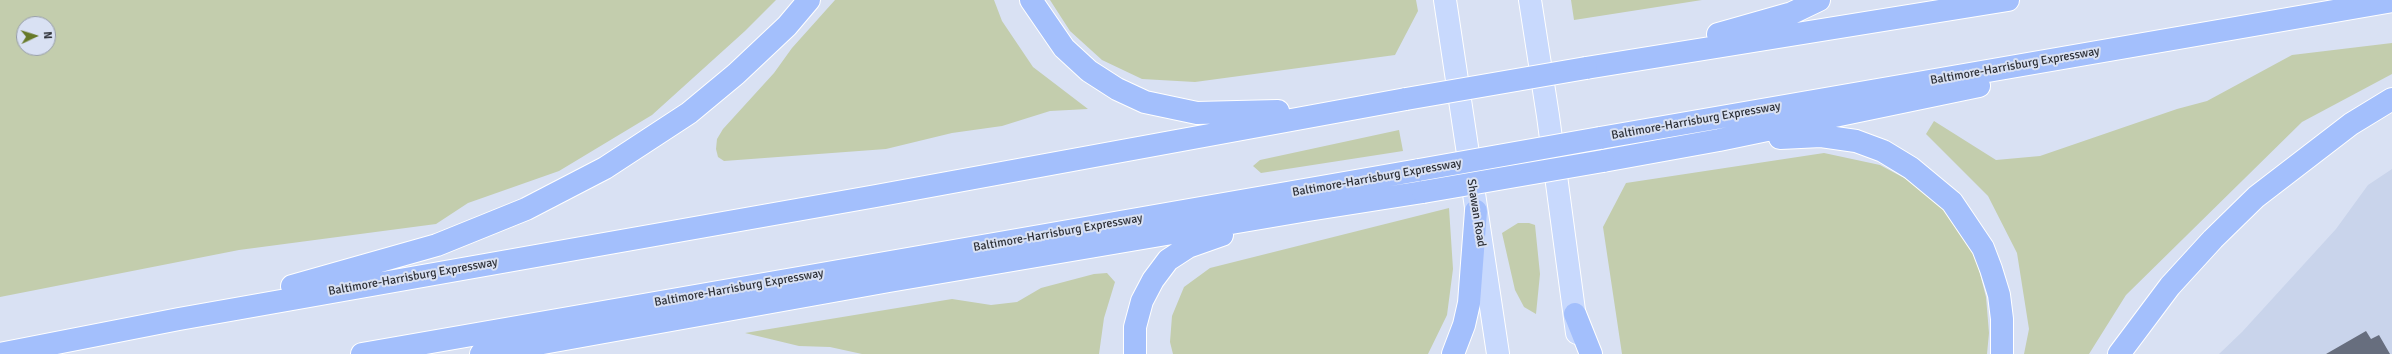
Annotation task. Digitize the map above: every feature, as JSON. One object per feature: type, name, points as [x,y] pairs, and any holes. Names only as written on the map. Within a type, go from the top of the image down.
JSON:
[{"type":"highway","points":[[179,319],[437,245],[526,209],[556,194],[619,160],[689,113],[736,74],[786,26],[809,0]]},
{"type":"highway","points":[[1031,0],[1064,48],[1089,71],[1117,89],[1146,102],[1197,113],[1347,110]]},
{"type":"highway","points":[[1624,61],[1792,13],[1819,0]]},
{"type":"highway","name":"Baltimore-Harrisburg Expressway","points":[[0,354],[179,319],[884,195],[1406,99],[1624,61],[2008,0]]},
{"type":"highway","name":"Baltimore-Harrisburg Expressway","points":[[362,354],[2392,1]]},
{"type":"highway","points":[[481,354],[1719,140],[1951,92],[2175,38]]},
{"type":"highway","points":[[2119,354],[2170,286],[2213,239],[2256,197],[2339,133],[2392,99]]},
{"type":"highway","points":[[1719,140],[1821,136],[1856,141],[1883,151],[1911,168],[1952,202],[1983,248],[1999,294],[2002,319],[2002,354]]},
{"type":"highway","points":[[1135,354],[1135,327],[1142,301],[1153,280],[1168,260],[1188,247],[1216,236],[1308,210]]},
{"type":"highway","points":[[1453,354],[1464,325],[1469,303],[1476,211]]},
{"type":"highway","points":[[1575,314],[1591,354]]},
{"type":"main road","name":"Shawan Road","points":[[1445,0],[1499,354]]},
{"type":"main road","points":[[1530,0],[1580,354]]},
{"type":"shaded area","points":[[2392,169],[2392,354],[2219,354],[2242,332],[2336,229],[2368,185]]},
{"type":"green space","points":[[0,0],[776,0],[745,31],[652,115],[559,171],[468,203],[436,224],[239,250],[0,297]]},
{"type":"green space","points":[[835,0],[994,0],[1002,21],[1033,67],[1088,109],[1050,111],[1002,126],[952,133],[886,149],[724,161],[718,157],[716,149],[717,139],[723,129],[774,73],[792,48]]},
{"type":"green space","points":[[1050,0],[1416,0],[1418,11],[1395,55],[1195,82],[1142,79],[1102,60],[1070,31]]},
{"type":"green space","points":[[1571,0],[1702,0],[1574,20]]},
{"type":"green space","points":[[2392,43],[2392,74],[2302,122],[2126,295],[2089,354],[2024,354],[2029,329],[2017,253],[1988,196],[1926,134],[1934,121],[1996,160],[2040,156],[2177,109],[2207,101],[2292,55]]},
{"type":"green space","points":[[1399,130],[1403,151],[1261,173],[1253,166],[1260,160]]},
{"type":"green space","points":[[1824,153],[1880,165],[1919,186],[1951,215],[1975,254],[1986,297],[1989,333],[1987,354],[1622,354],[1603,227],[1626,183]]},
{"type":"green space","points":[[1449,208],[1453,269],[1447,315],[1428,354],[1173,354],[1170,342],[1172,316],[1184,287],[1210,268]]},
{"type":"green space","points":[[1518,223],[1529,223],[1535,225],[1540,274],[1536,314],[1524,307],[1515,290],[1502,233]]},
{"type":"green space","points":[[1107,273],[1115,282],[1104,318],[1099,354],[862,354],[830,347],[799,346],[745,333],[952,299],[991,305],[1017,302],[1041,288],[1094,274]]},
{"type":"building","points":[[2366,331],[2371,339],[2379,335],[2390,354],[2326,354]]}]
